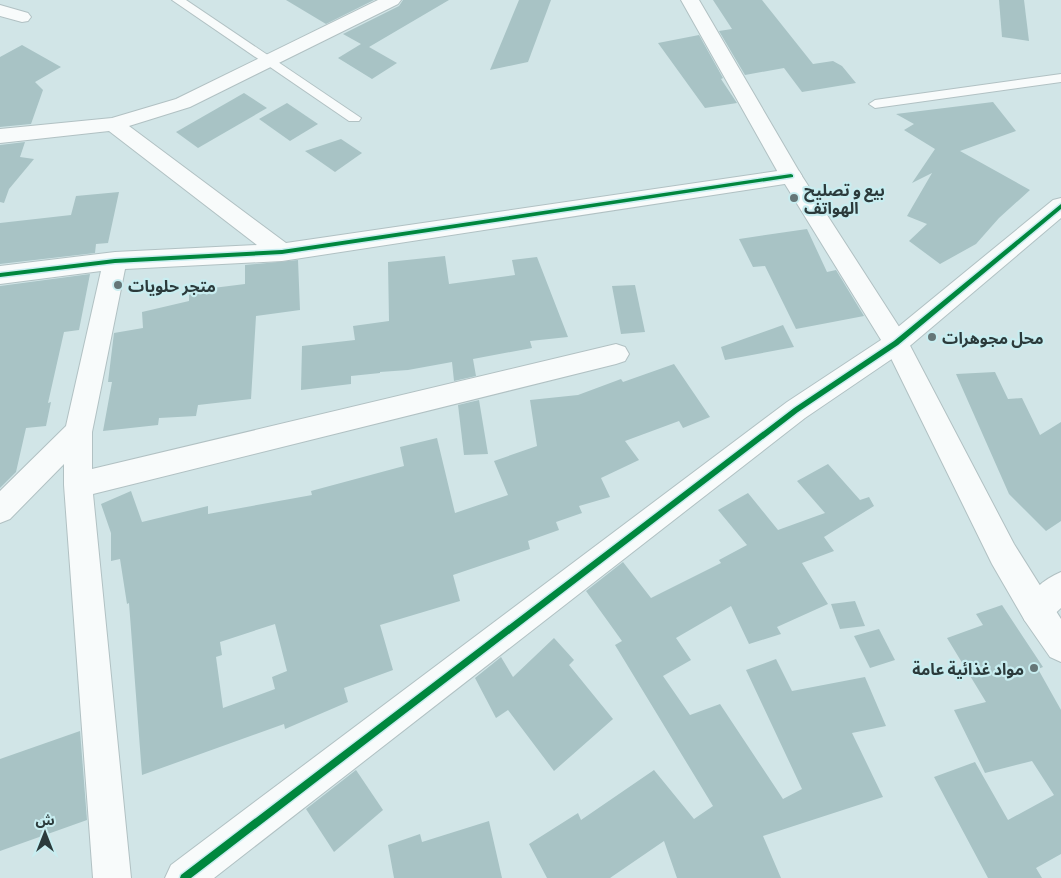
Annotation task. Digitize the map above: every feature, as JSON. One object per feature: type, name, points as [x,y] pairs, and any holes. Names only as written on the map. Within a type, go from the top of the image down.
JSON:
[{"type":"street","points":[[0,136],[113,124],[183,103],[392,0]]},
{"type":"street","points":[[690,0],[790,176],[896,343],[1003,554],[1036,610],[1061,646]]},
{"type":"street","points":[[0,10],[22,16]]},
{"type":"street","points":[[113,124],[282,252]]},
{"type":"street","points":[[0,275],[115,261],[282,252],[790,176]]},
{"type":"street","points":[[184,878],[796,410],[896,343],[1061,206]]},
{"type":"street","points":[[112,878],[78,485],[78,432],[115,261]]},
{"type":"street","points":[[78,485],[616,354]]},
{"type":"street","points":[[0,510],[78,432]]},
{"type":"street","points":[[1036,610],[1061,587]]},
{"type":"lane","points":[[178,0],[354,118]]},
{"type":"lane","points":[[875,104],[1061,78]]},
{"type":"building","points":[[286,0],[374,0],[326,24]]},
{"type":"building","points":[[403,0],[449,0],[369,47],[397,63],[372,79],[338,58],[361,44],[343,34],[399,6]]},
{"type":"building","points":[[519,0],[551,0],[528,62],[490,70]]},
{"type":"building","points":[[713,0],[762,0],[813,64],[833,61],[842,66],[856,83],[802,92],[784,68],[745,75],[719,31],[732,29]]},
{"type":"building","points":[[999,0],[1024,0],[1029,41],[1002,37]]},
{"type":"building","points":[[699,35],[723,78],[721,79],[737,103],[705,108],[658,43]]},
{"type":"building","points":[[22,45],[61,67],[35,82],[43,90],[31,124],[0,127],[0,57]]},
{"type":"building","points":[[244,93],[267,108],[198,148],[176,132]]},
{"type":"building","points":[[993,102],[1016,131],[960,151],[1030,190],[999,218],[976,244],[940,264],[909,241],[927,224],[907,216],[932,173],[912,183],[935,149],[904,130],[914,124],[896,114]]},
{"type":"building","points":[[287,103],[318,124],[290,141],[259,119]]},
{"type":"building","points":[[341,139],[362,153],[335,172],[305,151]]},
{"type":"building","points":[[25,142],[20,157],[34,159],[9,189],[4,203],[0,202],[0,145]]},
{"type":"building","points":[[119,192],[108,243],[96,244],[95,253],[0,264],[0,223],[71,215],[76,196]]},
{"type":"building","points":[[807,229],[827,272],[836,270],[864,316],[796,329],[765,266],[753,267],[739,239]]},
{"type":"building","points":[[445,256],[449,284],[515,275],[512,260],[537,257],[568,337],[530,341],[532,348],[473,359],[476,376],[454,381],[452,362],[408,370],[351,376],[351,384],[301,390],[302,346],[355,340],[353,326],[389,321],[388,262]]},
{"type":"building","points":[[298,260],[300,310],[256,316],[251,399],[198,405],[196,416],[159,418],[158,425],[103,431],[112,382],[108,382],[114,333],[143,328],[142,312],[189,301],[189,291],[245,284],[245,265]]},
{"type":"building","points":[[90,274],[79,330],[64,332],[48,403],[51,402],[46,426],[26,428],[16,472],[0,488],[0,286]]},
{"type":"building","points":[[635,285],[645,332],[621,334],[612,286]]},
{"type":"building","points":[[783,325],[794,347],[725,360],[721,347]]},
{"type":"building","points":[[674,364],[710,417],[683,428],[679,421],[625,441],[639,460],[601,478],[610,497],[579,506],[582,513],[556,522],[559,530],[528,541],[530,549],[453,575],[460,601],[380,625],[393,670],[344,688],[348,702],[285,729],[284,724],[142,775],[129,603],[127,604],[120,559],[111,561],[111,533],[101,504],[131,491],[142,522],[208,506],[208,514],[312,495],[311,491],[404,466],[400,447],[437,438],[455,513],[508,495],[494,461],[537,446],[530,400],[578,395],[621,379],[623,382]],"holes":[[[275,624],[287,671],[272,677],[275,689],[223,708],[216,657],[222,655],[220,642]]]},
{"type":"building","points":[[995,372],[1008,399],[1022,398],[1040,435],[1061,422],[1061,521],[1046,531],[1009,494],[956,374]]},
{"type":"building","points":[[479,400],[488,454],[464,455],[458,405]]},
{"type":"building","points":[[828,464],[860,500],[869,497],[874,506],[824,537],[834,551],[802,563],[828,604],[777,627],[781,634],[749,644],[731,606],[676,638],[691,660],[663,676],[690,715],[720,704],[783,799],[802,789],[746,670],[776,659],[792,691],[865,677],[886,726],[852,733],[883,797],[763,836],[781,878],[677,878],[664,841],[610,878],[547,878],[529,844],[578,813],[581,820],[654,770],[694,819],[713,806],[615,645],[622,641],[586,591],[623,562],[651,598],[721,563],[719,560],[747,545],[718,510],[748,493],[778,530],[825,513],[797,481]]},
{"type":"building","points":[[855,601],[865,626],[840,629],[831,604]]},
{"type":"building","points":[[1002,605],[1043,667],[1038,669],[1061,710],[1061,854],[1036,868],[1042,878],[988,878],[934,777],[975,762],[1008,820],[1054,795],[1032,761],[985,773],[954,710],[986,702],[947,638],[983,625],[976,614]]},
{"type":"building","points":[[879,629],[895,660],[870,668],[854,636]]},
{"type":"building","points":[[554,638],[574,660],[569,665],[613,719],[554,771],[508,710],[496,718],[475,678],[501,657],[513,677]]},
{"type":"building","points":[[80,731],[87,820],[0,851],[0,759]]},
{"type":"building","points":[[356,770],[383,810],[334,852],[306,809]]},
{"type":"building","points":[[489,821],[502,878],[394,878],[388,845],[420,834],[422,842]]},
{"type":"cycle path","points":[[0,275],[115,261],[282,252],[791,176]]},
{"type":"cycle path","points":[[184,878],[796,410],[896,343],[1061,206]]},
{"type":"place","name":"بيع و تصليح الهواتف","points":[[794,198]]},
{"type":"place","name":"متجر حلويات","points":[[118,285]]},
{"type":"place","name":"محل مجوهرات","points":[[932,337]]},
{"type":"place","name":"مواد غذائية عامة","points":[[1034,668]]}]
